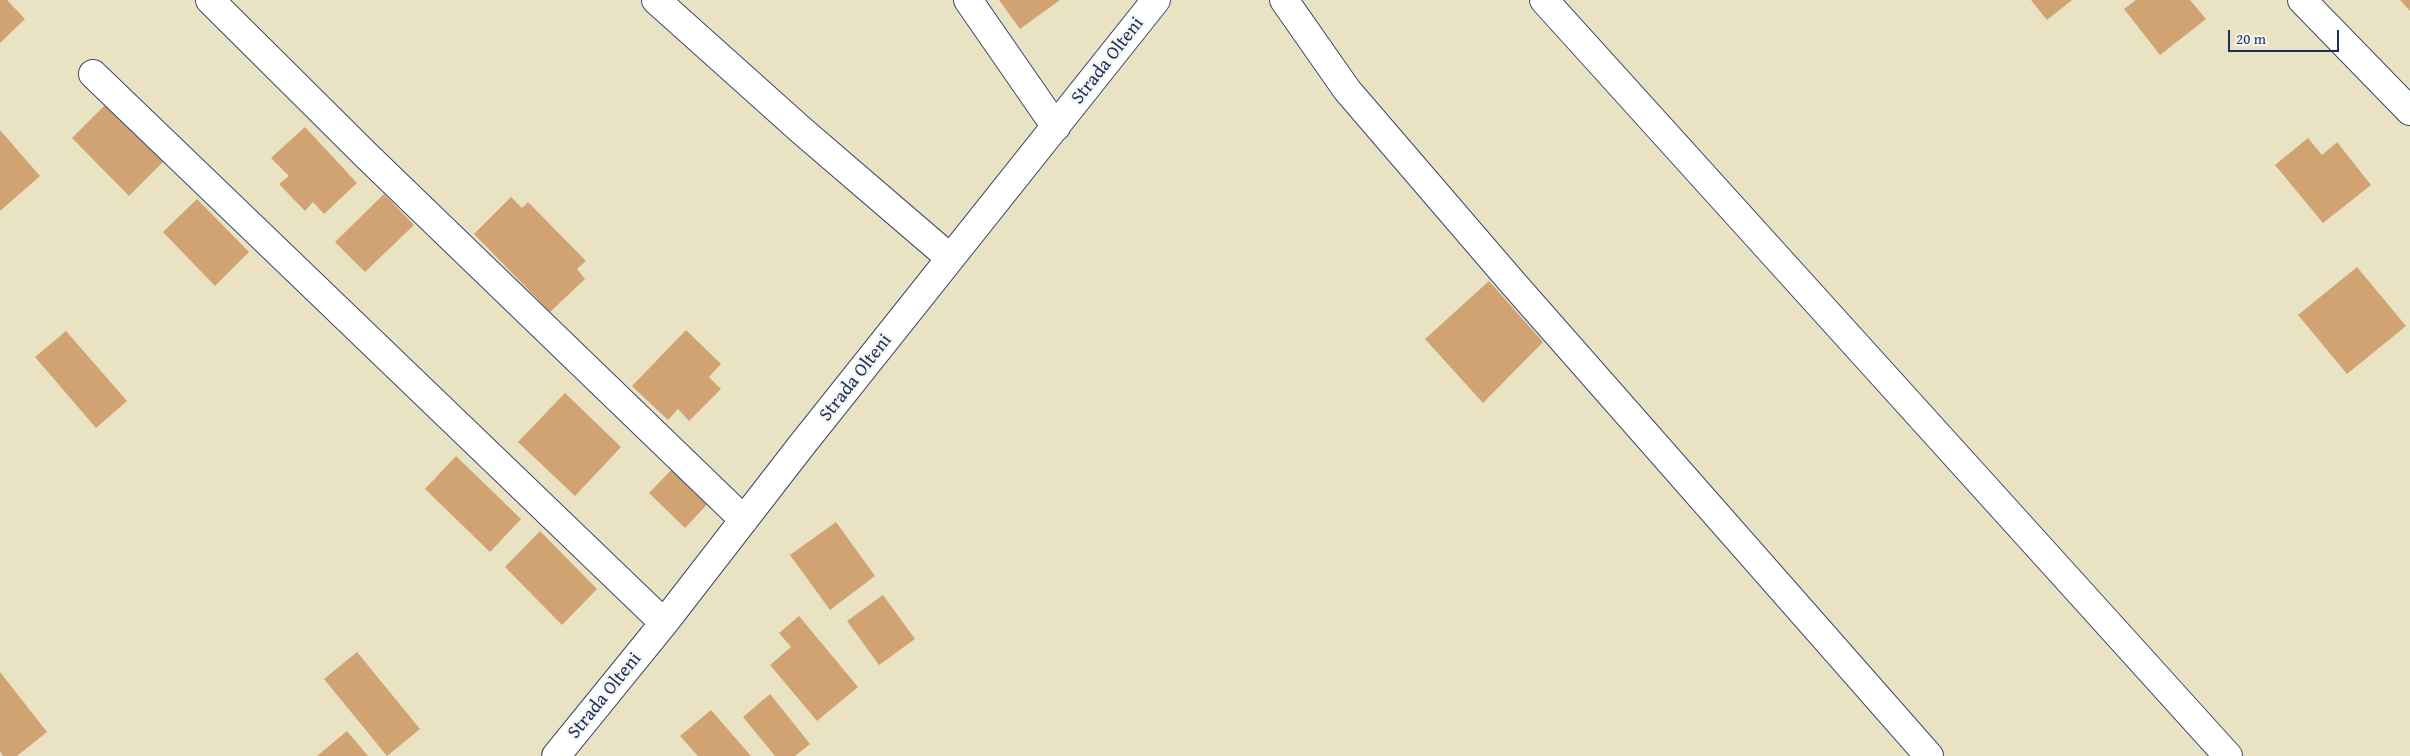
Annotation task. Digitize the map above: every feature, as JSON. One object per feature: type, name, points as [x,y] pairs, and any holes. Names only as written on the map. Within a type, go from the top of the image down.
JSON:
[{"type":"street","points":[[210,0],[368,158],[744,520]]},
{"type":"street","points":[[656,0],[801,130],[950,258]]},
{"type":"street","points":[[968,0],[1056,127]]},
{"type":"street","name":"Strada Olteni","points":[[556,756],[664,623],[950,258],[1156,0]]},
{"type":"street","points":[[1284,0],[1346,90],[1512,282],[1929,756]]},
{"type":"street","points":[[1544,0],[2228,756]]},
{"type":"street","points":[[2302,0],[2410,111]]},
{"type":"street","points":[[93,74],[664,623]]},
{"type":"building","points":[[0,0],[7,0],[25,19],[0,43]]},
{"type":"building","points":[[999,0],[1060,0],[1020,29]]},
{"type":"building","points":[[2031,0],[2072,0],[2047,20]]},
{"type":"building","points":[[2136,0],[2190,0],[2206,19],[2160,55],[2124,9]]},
{"type":"building","points":[[2400,0],[2410,0],[2410,11]]},
{"type":"building","points":[[106,104],[164,161],[129,196],[72,138]]},
{"type":"building","points":[[305,127],[357,183],[324,214],[313,202],[305,211],[279,184],[289,176],[271,158]]},
{"type":"building","points":[[0,130],[40,176],[0,211]]},
{"type":"building","points":[[2308,138],[2322,155],[2337,142],[2371,185],[2323,223],[2275,165]]},
{"type":"building","points":[[384,194],[414,225],[365,272],[335,242]]},
{"type":"building","points":[[511,197],[522,208],[528,202],[586,261],[577,269],[585,279],[550,312],[474,234]]},
{"type":"building","points":[[197,199],[249,252],[215,286],[163,232]]},
{"type":"building","points":[[2357,267],[2406,326],[2347,374],[2298,315]]},
{"type":"building","points":[[1489,281],[1543,342],[1483,403],[1425,339]]},
{"type":"building","points":[[686,330],[721,364],[709,377],[721,389],[689,421],[678,409],[668,420],[632,386]]},
{"type":"building","points":[[66,331],[127,401],[96,428],[35,357]]},
{"type":"building","points":[[565,393],[621,447],[575,496],[518,442]]},
{"type":"building","points":[[456,456],[521,519],[490,552],[425,489]]},
{"type":"building","points":[[678,463],[714,497],[685,528],[649,493]]},
{"type":"building","points":[[836,522],[875,576],[830,610],[790,555]]},
{"type":"building","points":[[540,531],[597,589],[562,625],[505,567]]},
{"type":"building","points":[[883,595],[915,639],[879,665],[847,621]]},
{"type":"building","points":[[799,616],[858,687],[817,721],[770,665],[791,647],[779,633]]},
{"type":"building","points":[[357,652],[420,729],[387,756],[324,679]]},
{"type":"building","points":[[0,672],[47,732],[17,756],[3,756],[0,751]]},
{"type":"building","points":[[770,694],[810,744],[795,756],[775,756],[743,717]]},
{"type":"building","points":[[711,710],[751,756],[698,756],[680,736]]},
{"type":"building","points":[[347,731],[368,756],[317,756]]}]
